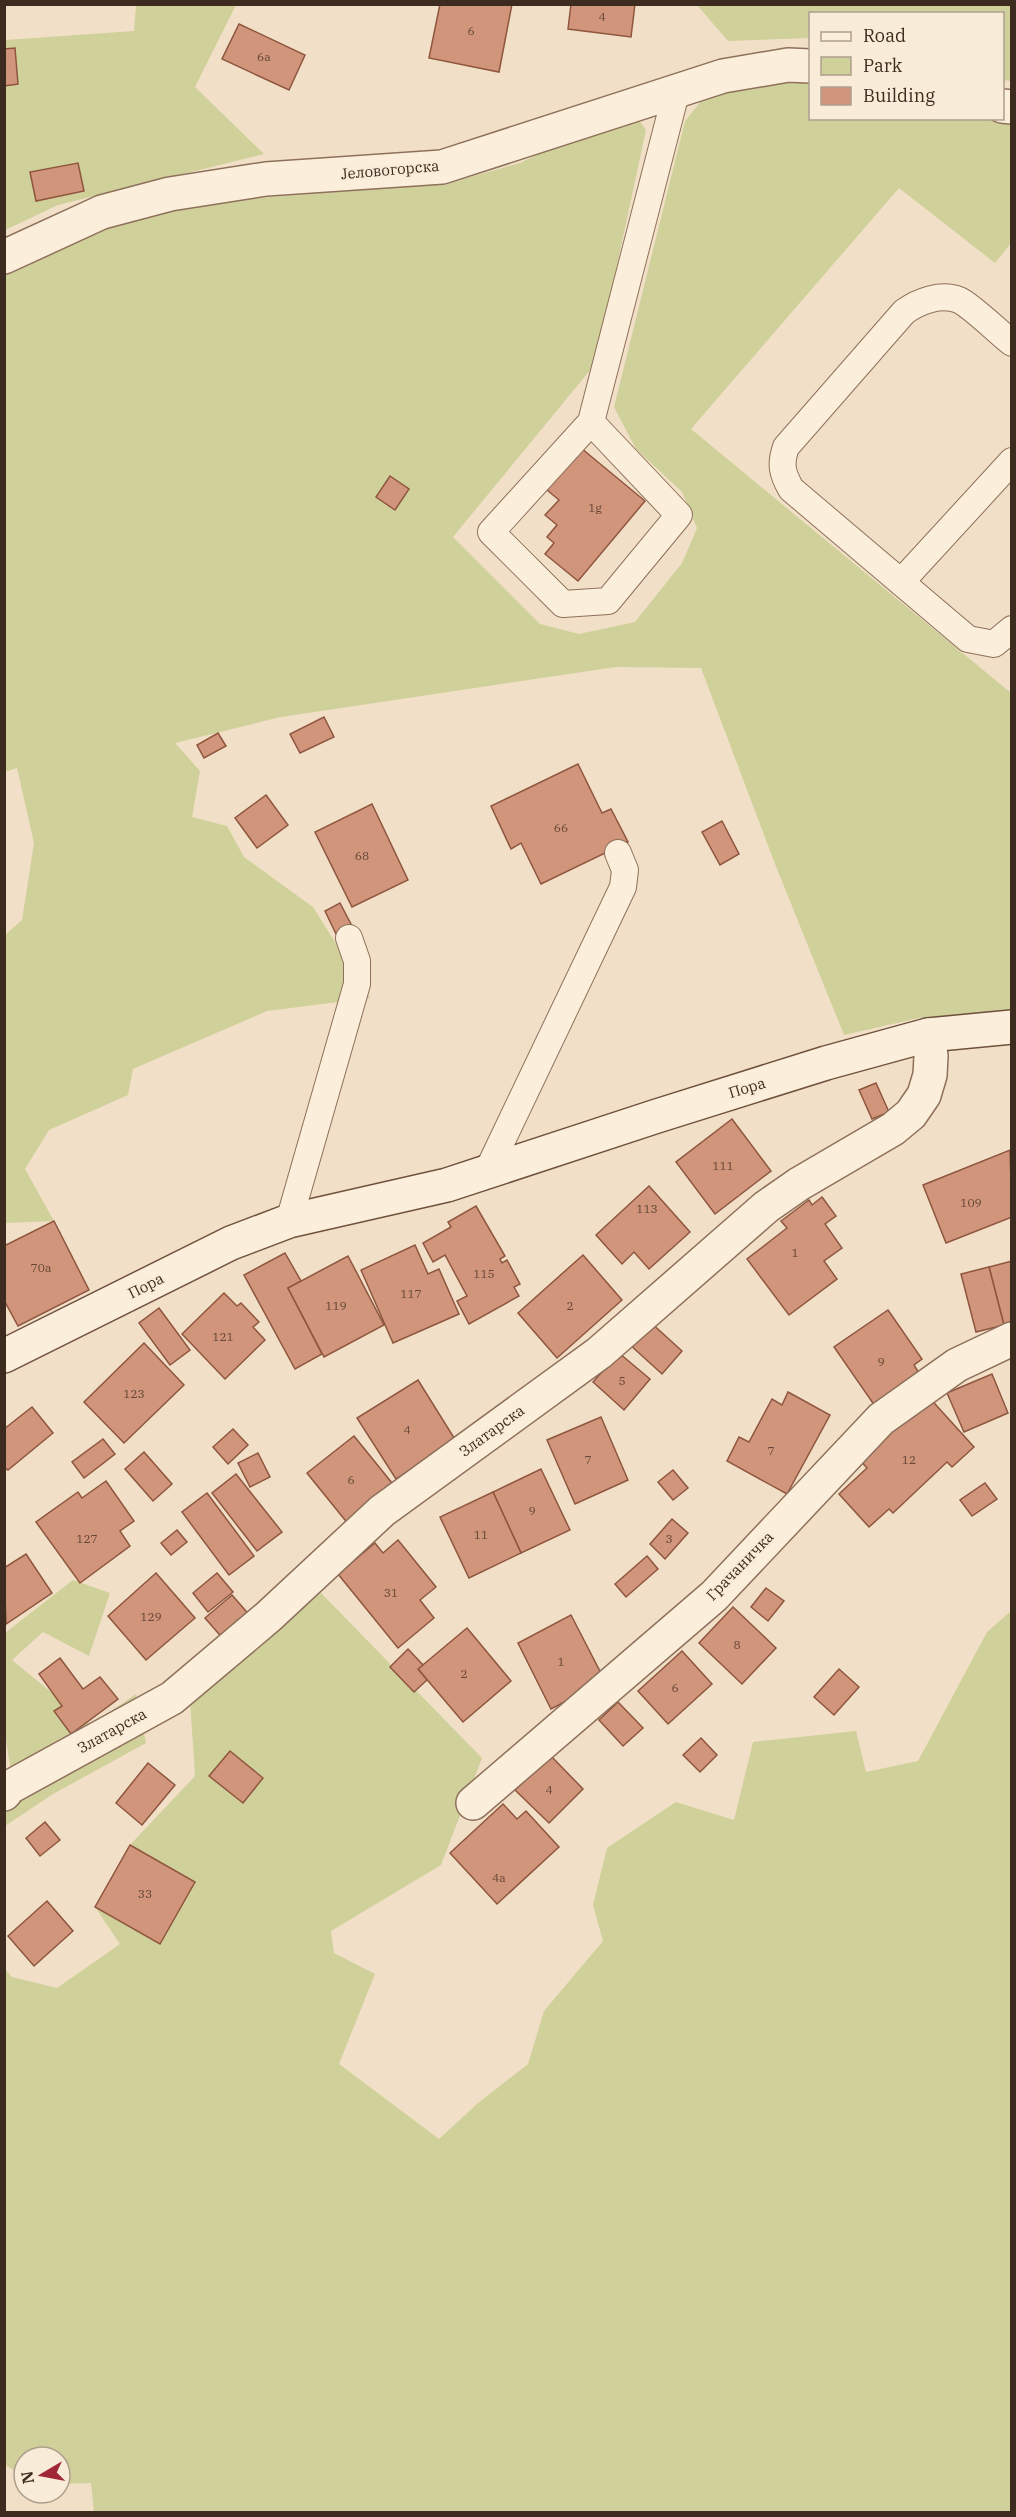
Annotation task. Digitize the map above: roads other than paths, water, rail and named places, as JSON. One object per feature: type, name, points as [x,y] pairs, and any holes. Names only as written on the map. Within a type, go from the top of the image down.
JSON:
[{"type":"street","name":"Јеловогорска","points":[[4,257],[102,212],[170,194],[266,179],[442,167],[678,89],[750,70],[788,65],[809,66]]},
{"type":"street","name":"Пора","points":[[4,1356],[231,1243],[289,1221],[412,1193],[487,1172],[680,1109],[928,1035],[1011,1028]]},
{"type":"street","name":"Златарска","points":[[4,1794],[10,1787],[172,1698],[268,1617],[382,1511],[599,1353],[766,1207],[807,1179],[893,1129],[911,1114],[924,1095],[930,1075],[931,1056],[928,1035]]},
{"type":"street","name":"Грачаничка","points":[[473,1803],[714,1596],[880,1419],[957,1365],[1011,1339]]},
{"type":"lane","points":[[591,422],[679,515],[608,601],[563,604],[491,532],[591,422],[678,89]]},
{"type":"lane","points":[[1011,343],[960,301],[946,298],[915,304],[904,312],[786,447],[782,459],[782,470],[790,489],[968,639],[994,644],[1004,638],[1011,629]]},
{"type":"lane","points":[[901,582],[1011,461]]},
{"type":"lane","points":[[487,1172],[623,887],[625,870],[618,853]]},
{"type":"lane","points":[[289,1221],[357,984],[357,961],[349,938]]}]
